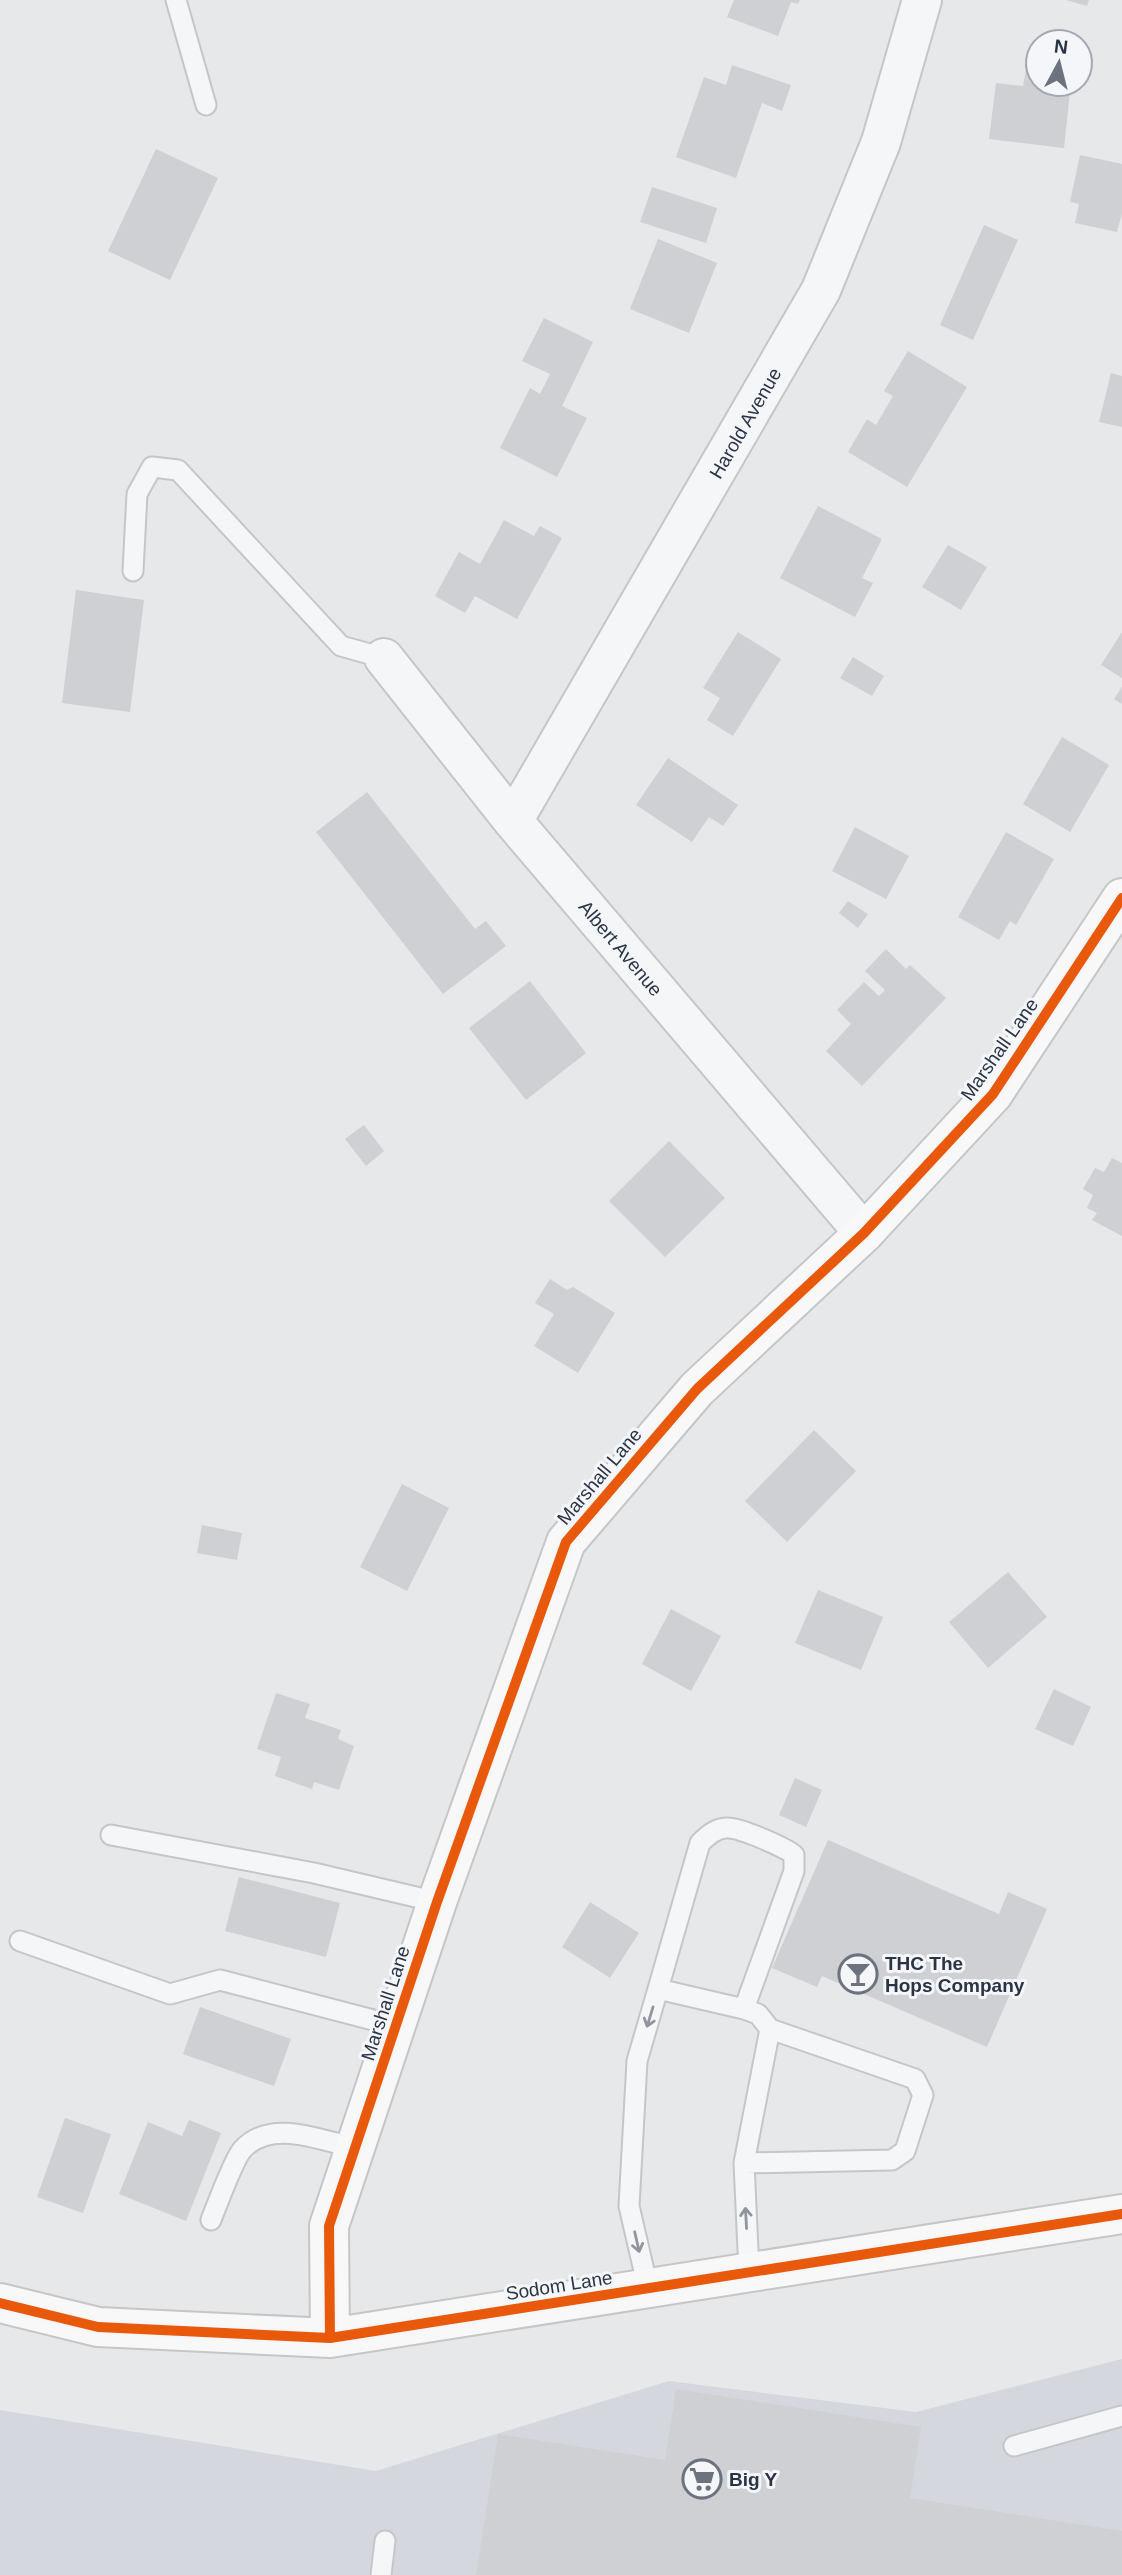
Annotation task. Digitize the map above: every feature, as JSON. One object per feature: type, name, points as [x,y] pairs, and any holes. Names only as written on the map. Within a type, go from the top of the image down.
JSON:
[{"type":"street","name":"Harold Avenue","points":[[513,821],[821,290],[881,142],[922,0]]},
{"type":"street","name":"Albert Avenue","points":[[384,659],[513,821],[864,1233]]},
{"type":"street","name":"Marshall Lane","points":[[330,2338],[329,2226],[438,1902],[566,1542],[697,1389],[864,1233],[993,1094],[1122,898]]},
{"type":"street","name":"Sodom Lane","points":[[0,2303],[98,2327],[330,2338],[1122,2214]]},
{"type":"lane","points":[[176,0],[206,105]]},
{"type":"lane","points":[[133,571],[137,494],[152,467],[178,470],[341,646],[384,659]]},
{"type":"lane","points":[[648,2288],[629,2206],[637,2061],[700,1843],[710,1833],[729,1828],[785,1847],[794,1855],[794,1871],[744,2009]]},
{"type":"lane","points":[[111,1835],[314,1874],[438,1902]]},
{"type":"lane","points":[[20,1941],[170,1994],[220,1980],[396,2026]]},
{"type":"lane","points":[[658,1989],[758,2014],[770,2029],[915,2079],[923,2095],[905,2151],[892,2160],[744,2163]]},
{"type":"lane","points":[[749,2272],[744,2163],[770,2029]]},
{"type":"lane","points":[[211,2220],[241,2151],[262,2135],[281,2132],[355,2148]]},
{"type":"lane","points":[[1014,2446],[1122,2416]]},
{"type":"lane","points":[[381,2575],[386,2541]]},
{"type":"shaded area","points":[[1122,2359],[1122,2575],[0,2575],[0,2410],[376,2471],[669,2381],[916,2412]]},
{"type":"building","points":[[734,0],[800,0],[798,4],[791,2],[778,36],[727,17]]},
{"type":"building","points":[[1066,0],[1089,0],[1087,6]]},
{"type":"building","points":[[732,65],[791,85],[782,111],[762,103],[736,178],[676,157],[704,77],[726,85]]},
{"type":"building","points":[[1024,80],[1024,98],[1069,98],[1064,148],[989,139],[996,83],[1023,86]]},
{"type":"building","points":[[156,149],[218,178],[170,280],[108,251]]},
{"type":"building","points":[[1080,155],[1122,164],[1122,213],[1117,232],[1075,223],[1079,204],[1070,202]]},
{"type":"building","points":[[652,187],[717,208],[706,243],[640,222]]},
{"type":"building","points":[[984,225],[1018,240],[973,340],[940,325]]},
{"type":"building","points":[[658,239],[717,263],[689,333],[630,309]]},
{"type":"building","points":[[544,318],[593,342],[562,406],[587,418],[557,477],[500,448],[530,388],[540,394],[550,374],[522,361]]},
{"type":"building","points":[[908,351],[967,387],[907,487],[848,452],[867,419],[876,425],[893,396],[884,391]]},
{"type":"building","points":[[1111,373],[1122,376],[1122,427],[1099,422]]},
{"type":"building","points":[[818,506],[882,539],[862,578],[873,583],[855,617],[780,578]]},
{"type":"building","points":[[504,520],[534,536],[540,526],[562,538],[517,619],[475,596],[465,613],[435,596],[459,552],[480,564]]},
{"type":"building","points":[[948,545],[987,567],[961,610],[922,587]]},
{"type":"building","points":[[76,590],[144,600],[130,712],[62,703]]},
{"type":"building","points":[[738,632],[781,659],[733,736],[707,720],[720,698],[703,688]]},
{"type":"building","points":[[1122,632],[1122,678],[1101,665]]},
{"type":"building","points":[[853,657],[884,676],[872,696],[840,678]]},
{"type":"building","points":[[1122,687],[1122,704],[1114,699]]},
{"type":"building","points":[[1062,737],[1109,765],[1070,832],[1023,804]]},
{"type":"building","points":[[668,758],[738,805],[723,826],[709,817],[692,842],[636,805]]},
{"type":"building","points":[[367,792],[475,929],[486,921],[506,946],[443,994],[316,832]]},
{"type":"building","points":[[855,827],[909,856],[886,899],[832,871]]},
{"type":"building","points":[[1006,832],[1054,859],[1016,925],[1010,921],[999,940],[958,917]]},
{"type":"building","points":[[848,901],[868,914],[858,928],[839,913]]},
{"type":"building","points":[[886,949],[906,969],[910,965],[946,998],[862,1086],[826,1051],[851,1024],[837,1010],[864,982],[879,996],[885,990],[865,971]]},
{"type":"building","points":[[530,981],[586,1053],[526,1100],[469,1028]]},
{"type":"building","points":[[364,1125],[384,1151],[366,1166],[345,1139]]},
{"type":"building","points":[[669,1141],[725,1198],[665,1257],[609,1201]]},
{"type":"building","points":[[1112,1158],[1122,1163],[1122,1236],[1092,1220],[1097,1213],[1087,1208],[1093,1195],[1083,1189],[1095,1168],[1104,1172]]},
{"type":"building","points":[[550,1279],[567,1290],[573,1287],[615,1313],[578,1373],[534,1346],[554,1314],[535,1303]]},
{"type":"building","points":[[814,1430],[856,1471],[787,1542],[745,1501]]},
{"type":"building","points":[[402,1484],[449,1508],[407,1591],[360,1567]]},
{"type":"building","points":[[202,1525],[242,1533],[237,1560],[197,1553]]},
{"type":"building","points":[[1008,1572],[1047,1617],[988,1668],[949,1622]]},
{"type":"building","points":[[818,1590],[883,1617],[861,1670],[795,1643]]},
{"type":"building","points":[[671,1609],[721,1636],[691,1691],[642,1664]]},
{"type":"building","points":[[1054,1689],[1091,1707],[1073,1746],[1035,1729]]},
{"type":"building","points":[[276,1693],[310,1704],[305,1718],[341,1730],[338,1739],[354,1746],[339,1790],[314,1782],[312,1789],[275,1776],[281,1757],[257,1749]]},
{"type":"building","points":[[795,1778],[822,1790],[806,1827],[779,1815]]},
{"type":"building","points":[[828,1840],[999,1914],[1008,1892],[1047,1909],[987,2047],[822,1976],[817,1987],[772,1968]]},
{"type":"building","points":[[239,1877],[340,1903],[326,1957],[225,1931]]},
{"type":"building","points":[[590,1902],[639,1933],[610,1978],[562,1947]]},
{"type":"building","points":[[200,2007],[291,2039],[274,2086],[183,2054]]},
{"type":"building","points":[[65,2118],[111,2134],[83,2213],[37,2197]]},
{"type":"building","points":[[189,2120],[221,2133],[186,2221],[119,2194],[148,2122],[182,2136]]},
{"type":"building","name":"Big Y","points":[[676,2389],[921,2427],[910,2498],[1122,2531],[1122,2575],[476,2575],[498,2434],[665,2460]]},
{"type":"cycle path","points":[[330,2338],[329,2226],[437,1902],[566,1542],[697,1389],[864,1233],[993,1094],[1122,898]]},
{"type":"cycle path","points":[[0,2303],[98,2327],[330,2338],[1122,2214]]},
{"type":"place","name":"THC The Hops Company","points":[[858,1974]]},
{"type":"place","name":"Big Y","points":[[702,2479]]}]
